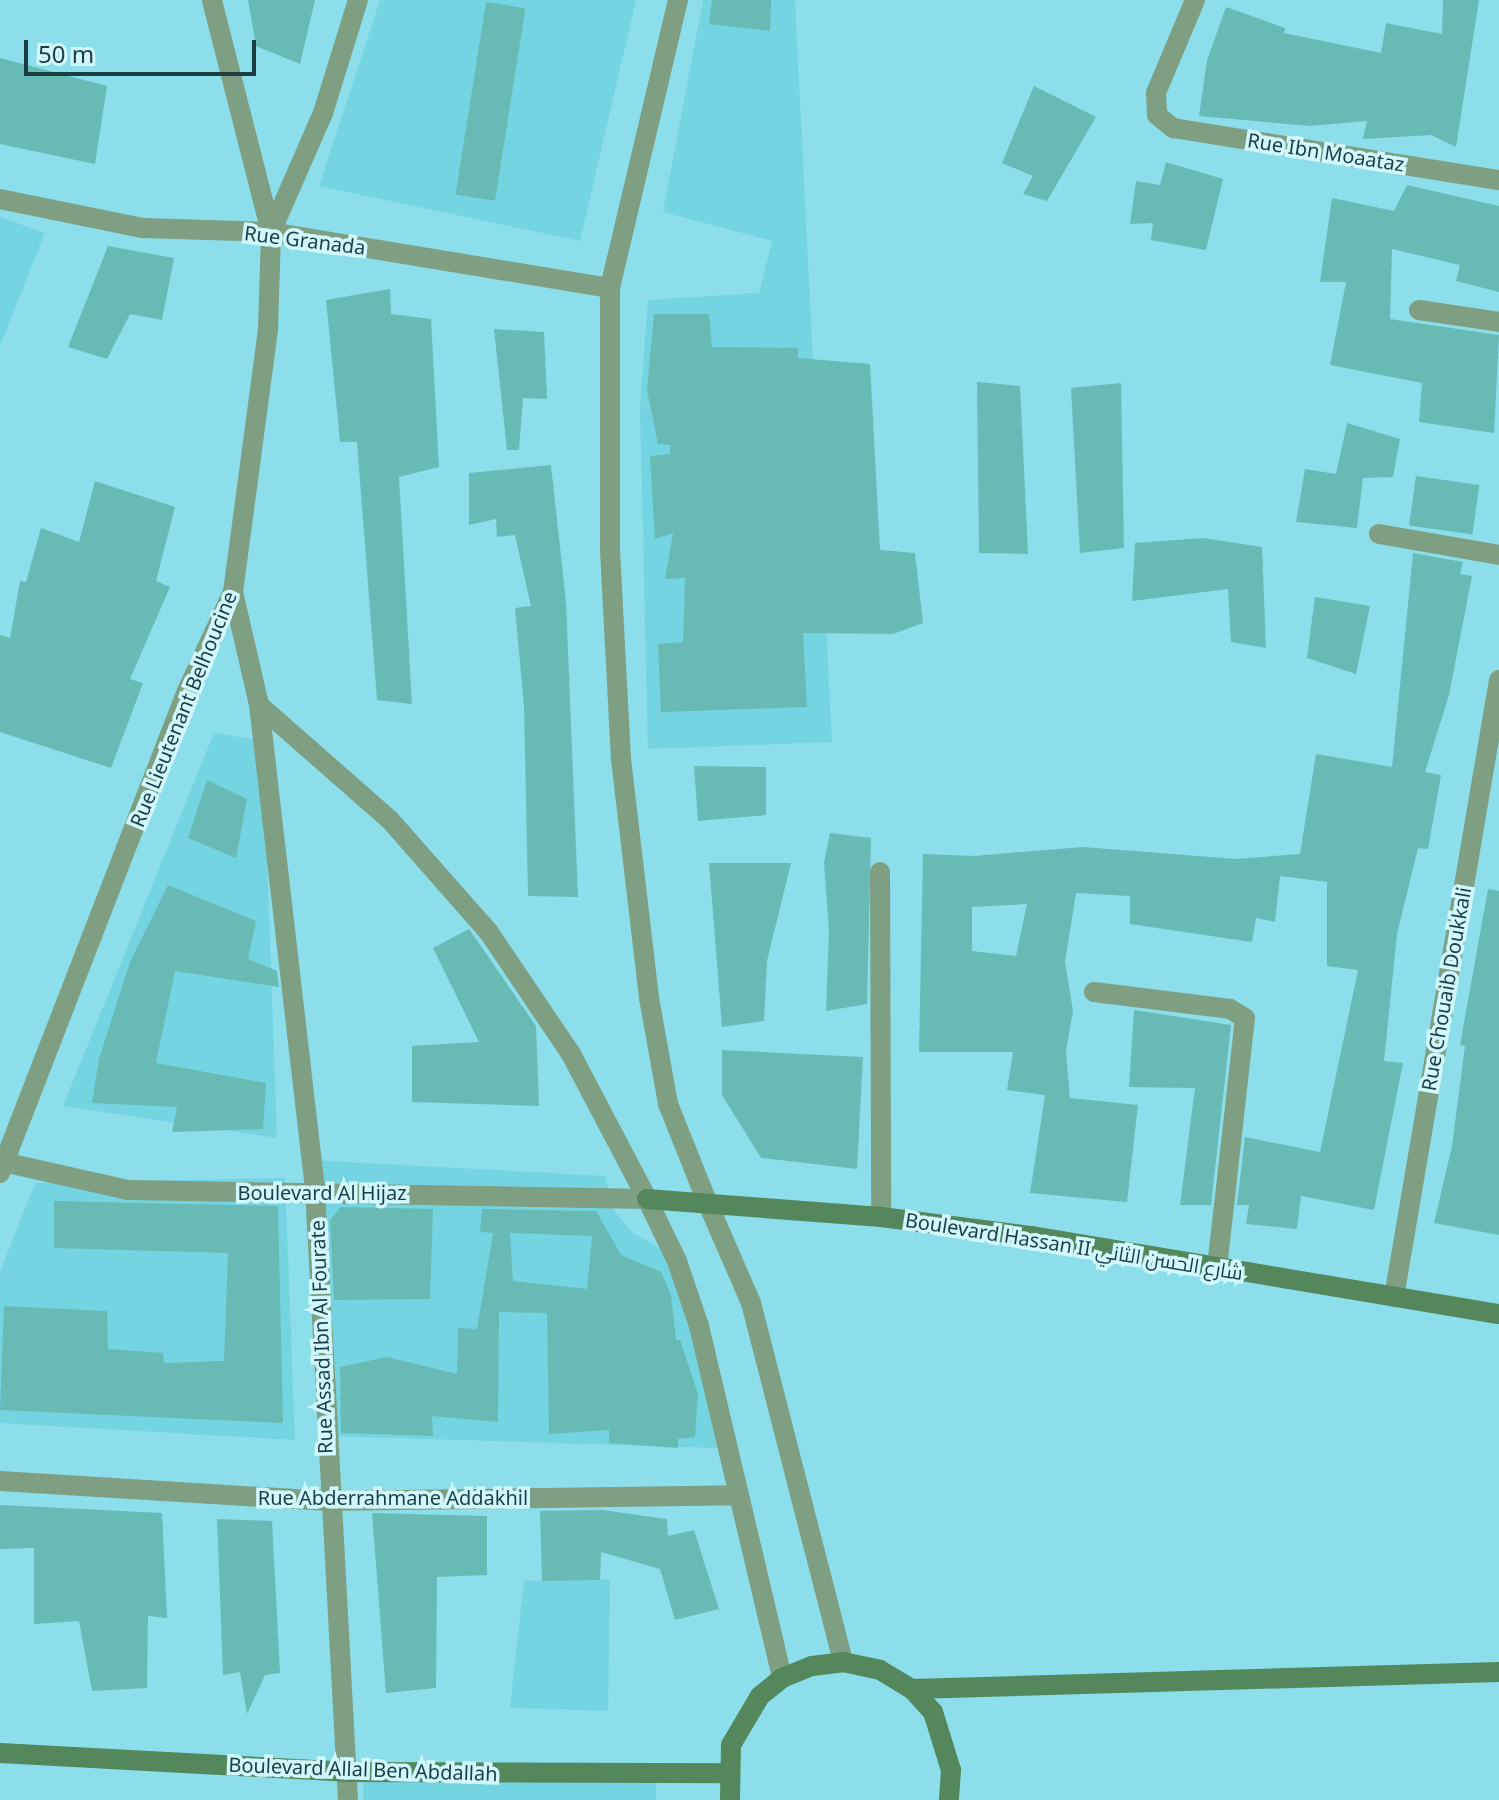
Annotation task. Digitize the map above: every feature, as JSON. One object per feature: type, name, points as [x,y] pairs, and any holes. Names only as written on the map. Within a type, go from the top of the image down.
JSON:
[{"type":"main road","name":"Boulevard Hassan II شارع الحسن الثاني","points":[[647,1199],[881,1217],[1032,1236],[1499,1314]]},
{"type":"main road","points":[[730,1800],[727,1773],[742,1718],[782,1678],[812,1666],[843,1662],[880,1670],[912,1689],[933,1712],[946,1740],[951,1770],[949,1800]]},
{"type":"main road","points":[[912,1689],[1499,1672]]},
{"type":"main road","name":"Boulevard Allal Ben Abdallah","points":[[0,1753],[347,1772],[727,1773]]},
{"type":"street","name":"Rue Lieutenant Belhoucine","points":[[1,1166],[187,691],[233,592],[268,329],[271,232],[212,0]]},
{"type":"street","points":[[271,232],[323,113],[358,0]]},
{"type":"street","points":[[678,0],[610,288],[610,550],[628,838],[668,1104],[751,1303],[843,1662]]},
{"type":"street","name":"Rue Ibn Moaataz","points":[[1195,0],[1156,93],[1157,115],[1173,128],[1499,180]]},
{"type":"street","name":"Rue Granada","points":[[0,199],[143,228],[271,232],[610,288]]},
{"type":"street","points":[[1419,310],[1499,322]]},
{"type":"street","points":[[1379,534],[1499,555]]},
{"type":"street","name":"Rue Assad Ibn Al Fourate","points":[[233,592],[259,705],[315,1189],[328,1501],[348,1800]]},
{"type":"street","name":"Rue Chouaib Doukkali","points":[[1394,1297],[1491,776],[1499,680]]},
{"type":"street","points":[[259,705],[390,820],[488,931],[571,1054],[647,1199],[692,1302],[782,1678]]},
{"type":"street","points":[[880,872],[881,1217]]},
{"type":"street","points":[[1094,992],[1230,1009],[1245,1018],[1217,1269]]},
{"type":"street","name":"Boulevard Al Hijaz","points":[[1,1166],[128,1190],[315,1189],[647,1199]]},
{"type":"street","name":"Rue Abderrahmane Addakhil","points":[[0,1481],[328,1501],[739,1495]]},
{"type":"shaded area","points":[[380,0],[636,0],[580,241],[319,186]]},
{"type":"shaded area","points":[[703,0],[795,0],[832,742],[648,749],[640,408],[648,300],[759,293],[772,241],[663,212]]},
{"type":"shaded area","points":[[0,217],[45,233],[0,346]]},
{"type":"shaded area","points":[[214,733],[263,741],[277,1138],[63,1106]]},
{"type":"shaded area","points":[[311,1160],[605,1176],[614,1211],[633,1233],[679,1258],[717,1448],[329,1436]]},
{"type":"shaded area","points":[[285,1178],[295,1440],[0,1423],[0,1272],[35,1183]]},
{"type":"shaded area","points":[[610,1579],[608,1711],[510,1708],[524,1581]]},
{"type":"shaded area","points":[[363,1781],[656,1781],[656,1800],[363,1800]]},
{"type":"building","points":[[248,0],[315,0],[300,64],[256,46]]},
{"type":"building","points":[[712,0],[771,0],[770,31],[709,24]]},
{"type":"building","points":[[1443,0],[1479,0],[1456,147],[1431,135],[1363,139],[1367,121],[1310,126],[1199,116],[1207,60],[1226,7],[1285,28],[1284,33],[1381,53],[1386,23],[1442,34]]},
{"type":"building","points":[[486,2],[526,8],[495,201],[455,195]]},
{"type":"building","points":[[0,58],[107,86],[95,164],[0,144]]},
{"type":"building","points":[[1034,86],[1096,117],[1047,201],[1023,194],[1033,176],[1002,163]]},
{"type":"building","points":[[1166,162],[1223,179],[1206,250],[1151,240],[1153,223],[1130,224],[1136,181],[1160,185]]},
{"type":"building","points":[[1407,185],[1499,206],[1499,292],[1456,281],[1460,265],[1392,249],[1390,319],[1499,335],[1494,433],[1419,422],[1422,383],[1330,365],[1346,282],[1320,282],[1332,198],[1394,211]]},
{"type":"building","points":[[108,246],[174,258],[162,320],[130,314],[107,359],[68,347]]},
{"type":"building","points":[[390,289],[391,314],[431,319],[439,467],[399,477],[412,704],[377,700],[357,442],[340,442],[326,300]]},
{"type":"building","points":[[654,314],[709,314],[712,347],[798,348],[798,358],[870,364],[880,550],[915,553],[923,623],[893,634],[803,633],[807,707],[661,712],[658,644],[683,642],[685,578],[665,579],[673,533],[655,539],[650,456],[670,454],[670,445],[658,444],[647,390]]},
{"type":"building","points":[[494,329],[544,332],[547,399],[523,398],[519,450],[507,450]]},
{"type":"building","points":[[977,382],[1020,386],[1028,554],[979,553]]},
{"type":"building","points":[[1121,383],[1124,548],[1080,553],[1071,388]]},
{"type":"building","points":[[1347,423],[1400,439],[1393,477],[1363,478],[1357,528],[1296,522],[1305,469],[1336,474]]},
{"type":"building","points":[[551,465],[566,602],[578,897],[528,896],[524,706],[515,608],[531,606],[515,535],[497,537],[496,519],[469,525],[469,473]]},
{"type":"building","points":[[1416,476],[1479,485],[1472,534],[1409,526]]},
{"type":"building","points":[[95,481],[175,507],[156,581],[170,587],[130,679],[143,683],[111,768],[0,732],[0,635],[10,638],[20,581],[26,582],[41,528],[79,542]]},
{"type":"building","points":[[1203,538],[1262,547],[1266,648],[1231,642],[1228,589],[1132,601],[1135,543]]},
{"type":"building","points":[[1413,553],[1463,562],[1460,574],[1472,576],[1449,695],[1425,772],[1441,775],[1428,849],[1418,848],[1397,934],[1384,1061],[1403,1063],[1374,1210],[1301,1196],[1297,1229],[1246,1224],[1249,1205],[1237,1205],[1245,1137],[1320,1152],[1358,970],[1327,966],[1327,882],[1280,876],[1275,922],[1256,918],[1252,942],[1130,924],[1130,896],[1076,893],[1065,962],[1073,1011],[1066,1051],[1070,1098],[1138,1105],[1127,1202],[1030,1193],[1045,1095],[1007,1090],[1013,1052],[919,1052],[923,854],[974,856],[1083,847],[1236,859],[1300,854],[1316,754],[1392,767]],"holes":[[[1027,904],[1016,956],[972,951],[972,907]]]},
{"type":"building","points":[[1315,597],[1370,606],[1356,674],[1307,658]]},
{"type":"building","points":[[694,766],[766,767],[766,815],[698,821]]},
{"type":"building","points":[[207,780],[247,799],[236,858],[188,838]]},
{"type":"building","points":[[830,833],[871,838],[867,1004],[826,1011],[829,931],[824,863]]},
{"type":"building","points":[[709,863],[791,863],[767,961],[764,1021],[722,1027]]},
{"type":"building","points":[[168,885],[256,921],[248,959],[277,971],[279,987],[175,971],[156,1063],[266,1083],[263,1129],[172,1132],[177,1107],[92,1103],[99,1059],[130,962]]},
{"type":"building","points":[[1488,889],[1499,891],[1499,1235],[1434,1223],[1452,1146],[1465,1046],[1460,1045]]},
{"type":"building","points":[[469,929],[536,1026],[539,1106],[412,1102],[412,1046],[479,1042],[433,948]]},
{"type":"building","points":[[1134,1010],[1231,1025],[1211,1205],[1180,1205],[1195,1088],[1129,1087]]},
{"type":"building","points":[[722,1050],[863,1057],[857,1169],[761,1158],[722,1095]]},
{"type":"building","points":[[54,1201],[278,1206],[283,1423],[0,1410],[4,1306],[107,1311],[108,1349],[163,1353],[164,1363],[224,1361],[228,1253],[54,1248]]},
{"type":"building","points":[[341,1207],[433,1209],[430,1299],[334,1300],[330,1220]]},
{"type":"building","points":[[482,1209],[596,1211],[621,1255],[661,1272],[671,1295],[676,1340],[680,1340],[698,1394],[695,1437],[678,1439],[678,1448],[609,1443],[609,1430],[549,1434],[547,1313],[499,1312],[498,1422],[432,1416],[433,1436],[341,1433],[340,1367],[387,1357],[457,1374],[458,1328],[477,1329],[493,1233],[480,1232]],"holes":[[[510,1233],[592,1236],[587,1289],[513,1281]]]},
{"type":"building","points":[[0,1505],[162,1513],[167,1618],[148,1616],[147,1688],[92,1691],[79,1621],[34,1624],[34,1548],[0,1549]]},
{"type":"building","points":[[602,1510],[667,1519],[668,1536],[694,1530],[719,1609],[675,1620],[660,1569],[601,1552],[600,1580],[542,1581],[540,1511]]},
{"type":"building","points":[[372,1513],[487,1516],[487,1575],[437,1577],[436,1688],[386,1693]]},
{"type":"building","points":[[217,1519],[272,1521],[280,1673],[265,1675],[247,1714],[240,1672],[223,1675]]}]
